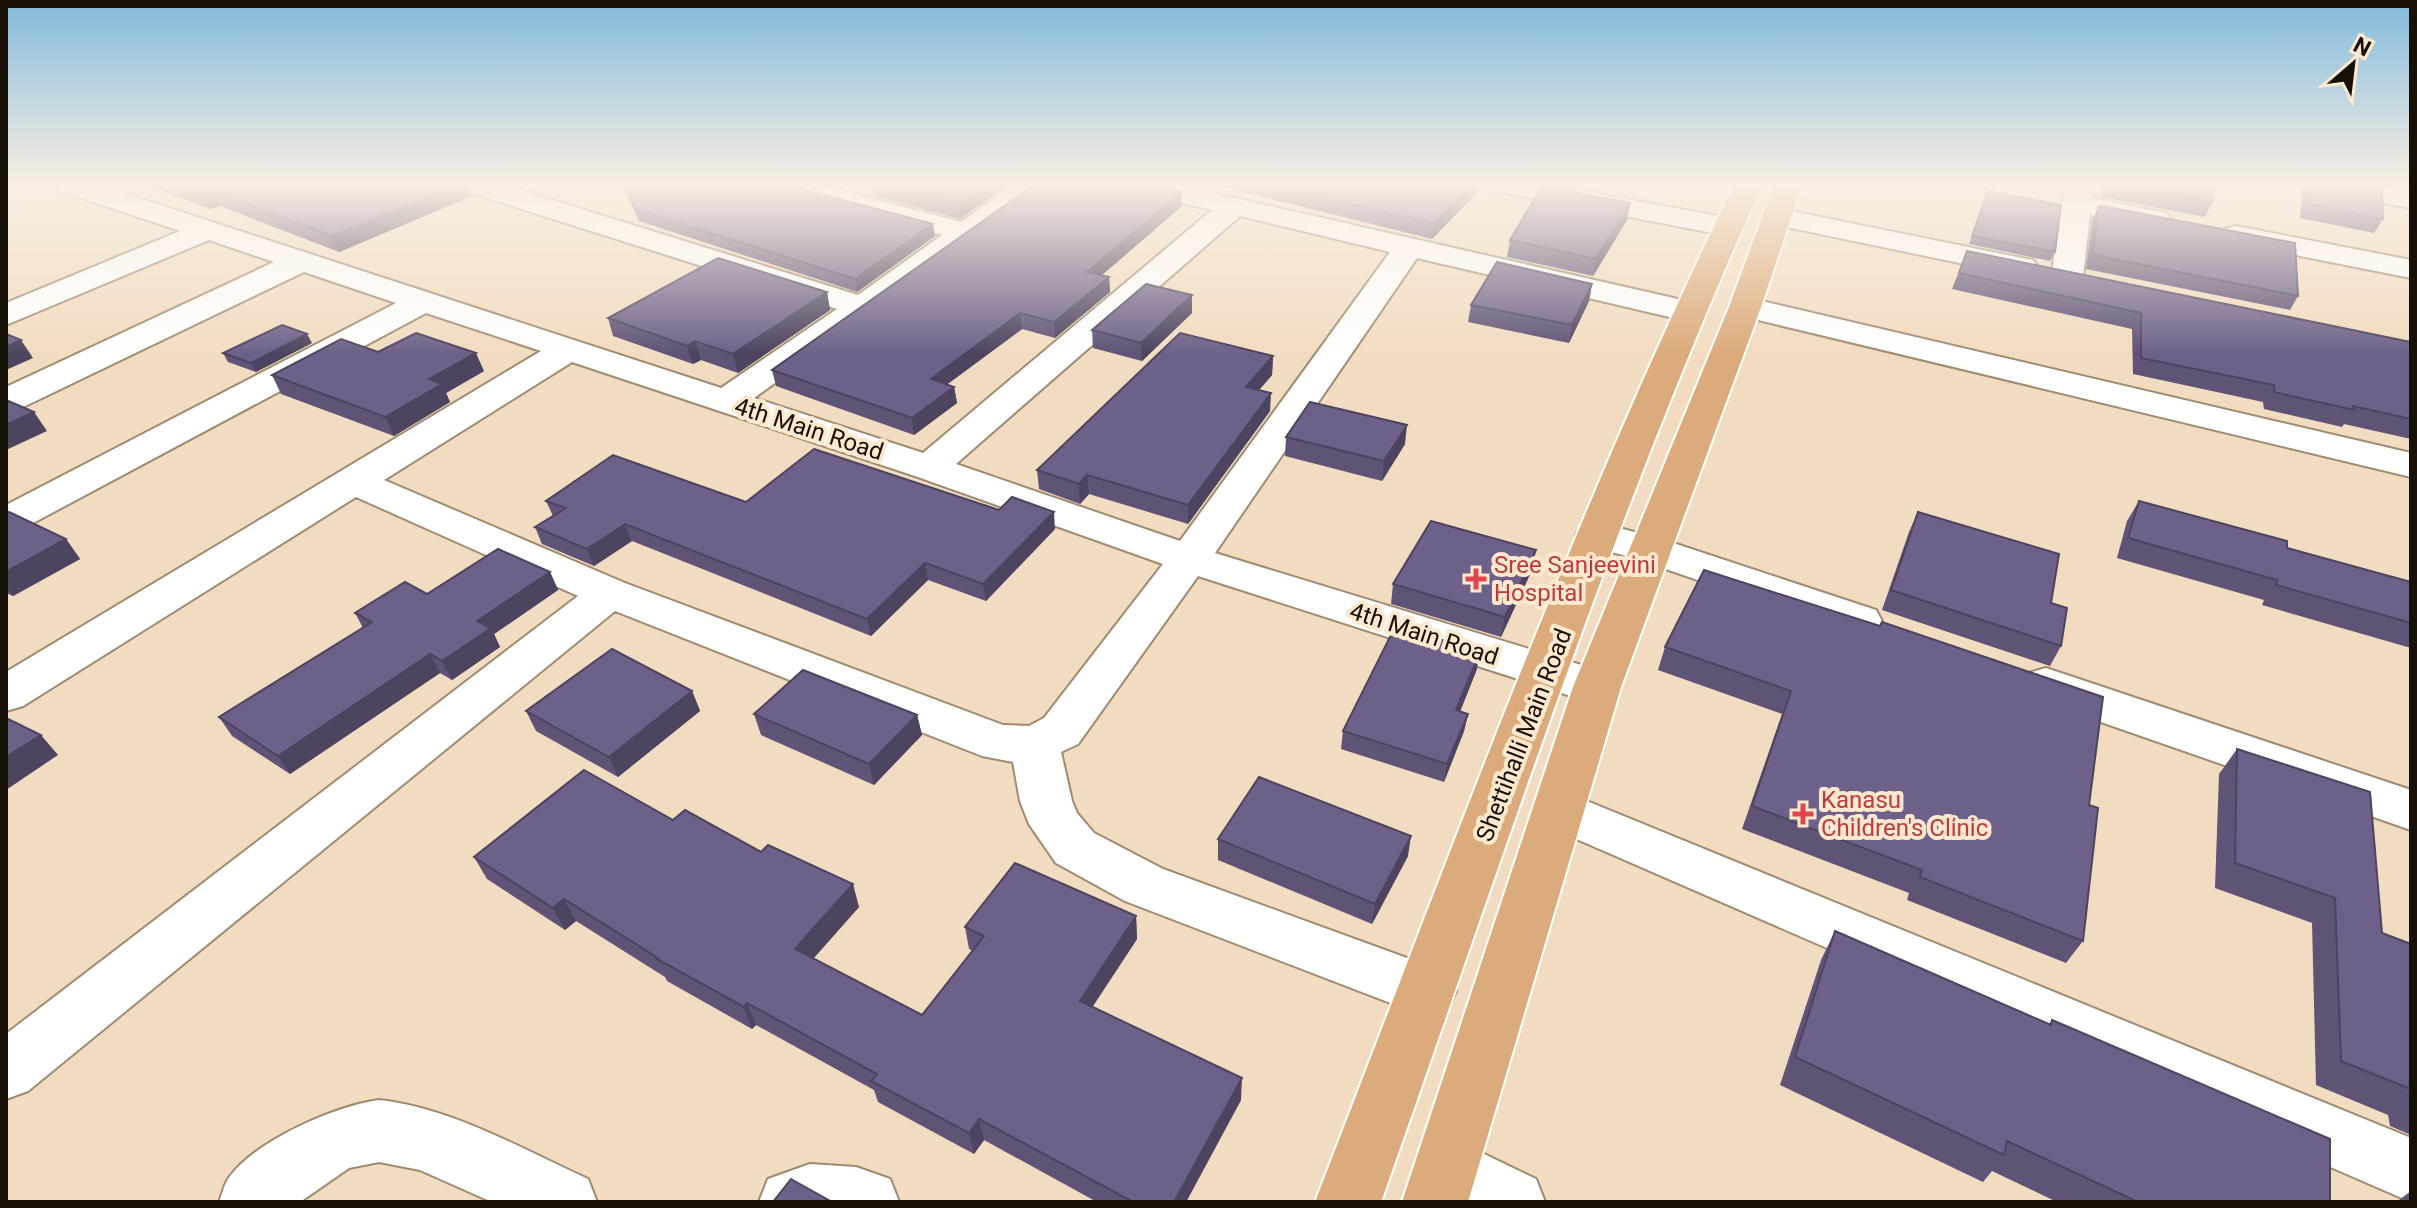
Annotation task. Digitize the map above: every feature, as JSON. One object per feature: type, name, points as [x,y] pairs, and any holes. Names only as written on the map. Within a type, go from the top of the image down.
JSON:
[{"type":"main road","name":"Shettihalli Main Road","points":[[1348,1202],[1597,535],[1723,241]]},
{"type":"main road","points":[[1441,1185],[1597,687],[1745,307],[1760,241]]},
{"type":"street","points":[[6,315],[181,241]]},
{"type":"street","name":"4th Main Road","points":[[242,241],[929,468],[1189,559],[1597,687]]},
{"type":"street","points":[[657,241],[863,307]]},
{"type":"street","points":[[726,401],[863,307],[951,241]]},
{"type":"street","points":[[929,468],[1193,241]]},
{"type":"street","points":[[1384,241],[1691,312]]},
{"type":"street","points":[[1937,241],[2098,283]]},
{"type":"street","points":[[2067,277],[2072,241]]},
{"type":"street","points":[[2271,241],[2411,269]]},
{"type":"street","points":[[353,481],[610,593],[999,743],[1035,744],[1061,731],[1189,559],[1409,247]]},
{"type":"street","points":[[6,401],[302,261]]},
{"type":"street","points":[[6,521],[424,301]]},
{"type":"street","points":[[1745,307],[2411,465]]},
{"type":"street","points":[[6,694],[569,349]]},
{"type":"street","points":[[1597,535],[1649,549],[1903,636]]},
{"type":"street","points":[[6,1071],[610,593]]},
{"type":"street","points":[[2008,671],[2411,810]]},
{"type":"street","points":[[1035,744],[1046,801],[1055,824],[1075,848],[1144,885],[1427,991]]},
{"type":"street","points":[[1560,810],[2411,1170]]},
{"type":"street","points":[[252,1202],[286,1170],[335,1142],[380,1131],[422,1139],[564,1202]]},
{"type":"street","points":[[1441,1185],[1512,1202]]},
{"type":"street","points":[[792,1202],[819,1196],[866,1202]]},
{"type":"building","points":[[737,241],[908,241],[855,279]]},
{"type":"building","points":[[954,241],[1123,241],[1087,272],[1109,277],[1054,322],[1020,313],[931,379],[954,387],[912,418],[772,370]]},
{"type":"building","points":[[1516,241],[1607,241],[1596,259]]},
{"type":"building","points":[[2000,241],[2056,241],[2055,252]]},
{"type":"building","points":[[2094,241],[2295,243],[2298,296],[2093,255]]},
{"type":"building","points":[[1967,251],[2411,342],[2411,419],[2274,392],[2274,385],[2141,358],[2141,313],[1959,273]]},
{"type":"building","points":[[718,258],[827,292],[733,354],[695,341],[687,346],[608,318]]},
{"type":"building","points":[[1497,262],[1592,284],[1572,325],[1471,305]]},
{"type":"building","points":[[1146,284],[1192,295],[1141,343],[1092,330]]},
{"type":"building","points":[[282,325],[307,334],[251,363],[223,353]]},
{"type":"building","points":[[416,333],[476,353],[429,379],[442,384],[385,417],[272,375],[341,339],[378,352]]},
{"type":"building","points":[[1180,333],[1273,356],[1246,387],[1271,393],[1188,505],[1087,475],[1079,484],[1037,470]]},
{"type":"building","points":[[6,334],[21,340],[6,347]]},
{"type":"building","points":[[6,400],[34,412],[6,425]]},
{"type":"building","points":[[1310,402],[1407,425],[1384,461],[1286,437]]},
{"type":"building","points":[[814,449],[999,510],[1012,497],[1054,512],[983,584],[925,563],[867,619],[625,524],[587,549],[535,527],[566,508],[546,501],[613,455],[746,502]]},
{"type":"building","points":[[2139,501],[2287,541],[2287,548],[2411,582],[2411,623],[2276,585],[2277,580],[2128,538]]},
{"type":"building","points":[[1918,512],[2059,554],[2051,603],[2067,608],[2061,646],[1891,590]]},
{"type":"building","points":[[6,513],[66,539],[6,572]]},
{"type":"building","points":[[1431,521],[1536,550],[1505,617],[1393,584]]},
{"type":"building","points":[[498,549],[550,572],[477,621],[491,628],[442,661],[430,654],[278,756],[219,717],[372,622],[355,613],[405,582],[427,594]]},
{"type":"building","points":[[1704,570],[1880,626],[1882,622],[2103,697],[2089,805],[2098,808],[2083,941],[1920,877],[1922,870],[1752,806],[1791,691],[1665,647]]},
{"type":"building","points":[[1396,625],[1480,652],[1456,710],[1468,714],[1447,764],[1343,731]]},
{"type":"building","points":[[612,649],[692,691],[609,757],[526,711]]},
{"type":"building","points":[[803,670],[917,715],[869,764],[754,714]]},
{"type":"building","points":[[6,718],[41,735],[6,757]]},
{"type":"building","points":[[2237,749],[2370,792],[2382,933],[2411,944],[2411,1089],[2341,1061],[2335,898],[2235,863]]},
{"type":"building","points":[[584,770],[673,820],[685,810],[761,852],[768,845],[853,884],[795,949],[922,1015],[984,936],[965,927],[1015,863],[1136,916],[1080,1001],[1242,1078],[1174,1202],[1133,1202],[979,1119],[969,1133],[871,1081],[877,1074],[747,1003],[744,1007],[657,959],[564,899],[553,908],[474,857]]},
{"type":"building","points":[[1259,777],[1411,836],[1375,904],[1218,839]]},
{"type":"building","points":[[1835,931],[2051,1025],[2052,1020],[2330,1139],[2330,1202],[2138,1202],[2007,1141],[2004,1155],[1795,1057]]},
{"type":"building","points":[[791,1179],[832,1202],[773,1202]]},
{"type":"place","name":"Sree Sanjeevini Hospital","points":[[1476,579]]},
{"type":"place","name":"Kanasu Children's Clinic","points":[[1803,814]]}]
